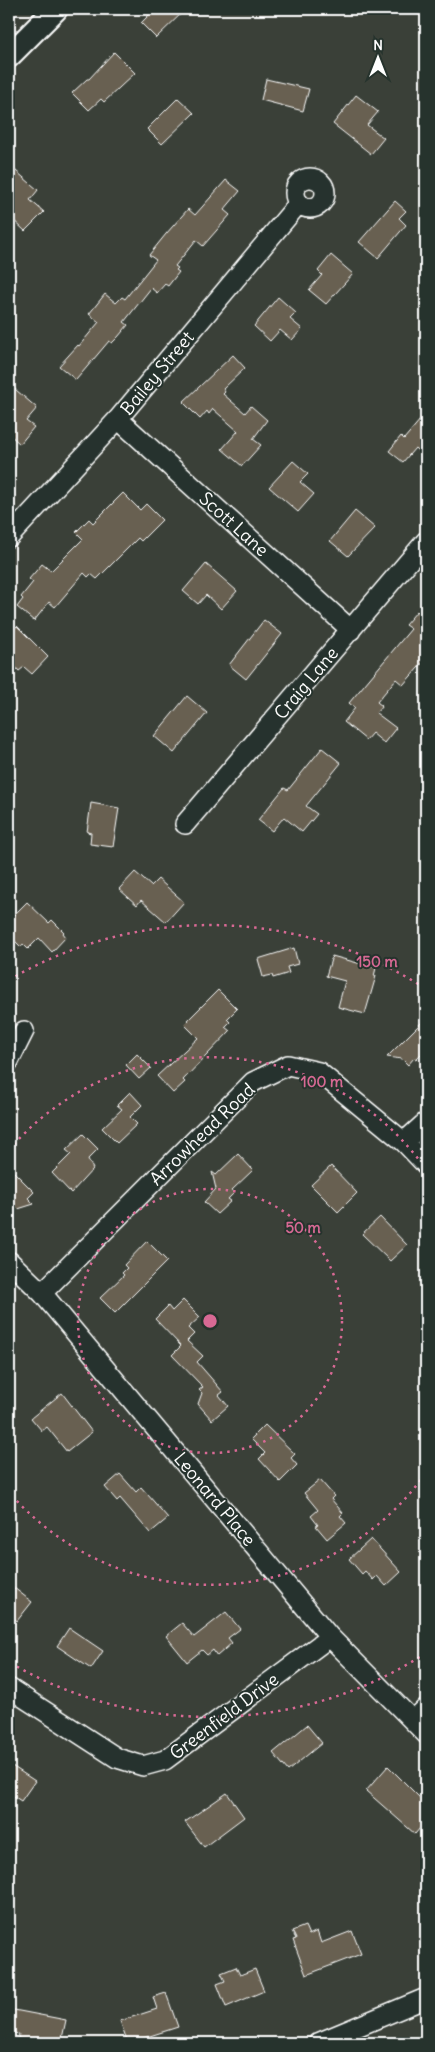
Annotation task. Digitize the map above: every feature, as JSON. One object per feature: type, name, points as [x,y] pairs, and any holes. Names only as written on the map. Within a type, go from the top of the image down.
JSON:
[{"type":"street","points":[[9,56],[56,9]]},
{"type":"street","name":"Bailey Street","points":[[9,537],[118,419],[299,203]]},
{"type":"street","name":"Scott Lane","points":[[118,419],[351,630]]},
{"type":"street","name":"Craig Lane","points":[[185,824],[426,541]]},
{"type":"street","points":[[9,1061],[24,1031]]},
{"type":"street","name":"Arrowhead Road","points":[[42,1293],[253,1082],[288,1065],[319,1072],[404,1142],[426,1165]]},
{"type":"street","points":[[404,1142],[426,1122]]},
{"type":"street","name":"Leonard Place","points":[[9,1261],[42,1293],[330,1637],[422,1721]]},
{"type":"street","name":"Greenfield Drive","points":[[9,1688],[117,1758],[143,1766],[165,1760],[330,1637]]},
{"type":"street","points":[[318,2043],[426,1998]]},
{"type":"building","points":[[155,9],[186,9],[156,38],[141,23]]},
{"type":"building","points":[[114,52],[135,73],[104,102],[101,99],[89,110],[72,93],[89,79]]},
{"type":"building","points":[[266,79],[309,89],[303,111],[261,100]]},
{"type":"building","points":[[356,95],[378,112],[367,125],[384,138],[371,154],[333,124]]},
{"type":"building","points":[[178,98],[194,113],[162,144],[147,129]]},
{"type":"building","points":[[9,165],[38,190],[30,200],[44,212],[25,231],[9,216]]},
{"type":"building","points":[[226,180],[240,191],[224,210],[230,215],[203,246],[196,240],[175,266],[179,272],[168,286],[165,284],[157,293],[151,288],[124,322],[128,325],[112,343],[109,341],[76,380],[59,366],[99,322],[89,314],[105,294],[116,303],[122,297],[125,299],[156,260],[149,255],[166,234],[188,209],[195,215]]},
{"type":"building","points":[[395,201],[406,211],[399,218],[406,225],[378,258],[359,242]]},
{"type":"building","points":[[331,255],[353,274],[326,304],[309,290],[322,275],[318,271]]},
{"type":"building","points":[[278,297],[296,313],[290,319],[302,329],[292,340],[280,330],[270,341],[254,326]]},
{"type":"building","points":[[233,355],[245,368],[223,389],[225,392],[223,394],[245,413],[251,406],[267,420],[253,439],[261,445],[242,466],[222,449],[238,431],[213,409],[209,414],[207,411],[200,419],[183,402]]},
{"type":"building","points":[[9,384],[37,408],[26,421],[34,427],[20,444],[9,434]]},
{"type":"building","points":[[426,413],[426,458],[415,448],[403,462],[389,451],[401,436],[404,439]]},
{"type":"building","points":[[293,461],[308,474],[300,482],[314,494],[298,512],[269,487]]},
{"type":"building","points":[[123,493],[140,510],[146,504],[162,520],[141,541],[138,538],[97,579],[91,574],[88,577],[84,573],[55,607],[49,602],[34,621],[17,607],[23,599],[21,597],[33,582],[29,579],[42,564],[51,571],[83,539],[76,532],[89,519],[93,523]]},
{"type":"building","points":[[355,511],[375,528],[348,556],[330,541]]},
{"type":"building","points":[[206,564],[237,591],[221,609],[206,595],[198,604],[183,591]]},
{"type":"building","points":[[417,611],[422,616],[426,611],[426,659],[403,685],[396,679],[377,702],[382,706],[376,713],[396,728],[384,743],[372,733],[366,740],[344,722],[355,708],[349,703],[411,629],[405,625]]},
{"type":"building","points":[[264,620],[282,634],[246,679],[229,665]]},
{"type":"building","points":[[17,626],[48,657],[32,674],[24,667],[19,671],[9,660],[9,634]]},
{"type":"building","points":[[187,696],[207,713],[174,753],[154,736]]},
{"type":"building","points":[[322,748],[341,763],[306,806],[317,814],[302,832],[284,817],[272,831],[258,820],[284,788],[288,790]]},
{"type":"building","points":[[91,803],[119,808],[113,847],[90,844],[91,833],[87,832]]},
{"type":"building","points":[[135,872],[151,886],[158,879],[184,902],[166,922],[141,900],[137,905],[119,889]]},
{"type":"building","points":[[27,902],[49,923],[52,920],[64,932],[66,937],[52,952],[39,938],[28,949],[23,944],[21,947],[9,935],[9,920]]},
{"type":"building","points":[[294,948],[298,964],[287,967],[289,973],[273,978],[272,975],[263,977],[258,959]]},
{"type":"building","points":[[332,956],[376,968],[374,976],[376,976],[365,1014],[338,1007],[345,981],[326,976]]},
{"type":"building","points":[[218,990],[237,1009],[227,1019],[230,1022],[225,1027],[230,1031],[173,1093],[157,1076],[198,1038],[184,1024]]},
{"type":"building","points":[[426,1018],[426,1049],[416,1059],[414,1058],[408,1065],[402,1059],[387,1057]]},
{"type":"building","points":[[137,1054],[151,1068],[139,1079],[126,1065]]},
{"type":"building","points":[[130,1092],[142,1105],[130,1117],[137,1124],[117,1143],[102,1128],[122,1109],[117,1105]]},
{"type":"building","points":[[83,1134],[98,1149],[88,1159],[93,1169],[71,1193],[52,1173],[71,1154],[66,1150]]},
{"type":"building","points":[[238,1154],[253,1170],[232,1190],[234,1193],[228,1199],[231,1201],[217,1214],[204,1202],[216,1189],[212,1172],[216,1175]]},
{"type":"building","points":[[331,1166],[357,1193],[338,1212],[311,1185]]},
{"type":"building","points":[[9,1167],[34,1192],[28,1198],[34,1204],[18,1209],[9,1200]]},
{"type":"building","points":[[380,1217],[407,1245],[390,1261],[362,1234]]},
{"type":"building","points":[[147,1241],[167,1261],[115,1313],[100,1298],[124,1275],[122,1273],[127,1268],[124,1265]]},
{"type":"building","points":[[183,1300],[200,1317],[188,1328],[194,1334],[187,1341],[203,1356],[197,1362],[223,1392],[219,1395],[228,1406],[212,1420],[198,1404],[202,1393],[199,1390],[203,1387],[172,1355],[181,1346],[155,1319],[168,1306],[172,1311]]},
{"type":"building","points":[[62,1393],[92,1432],[67,1452],[47,1427],[42,1431],[31,1418]]},
{"type":"building","points":[[265,1425],[295,1454],[291,1458],[297,1465],[280,1482],[259,1459],[265,1453],[251,1439]]},
{"type":"building","points":[[120,1474],[136,1492],[141,1487],[168,1518],[150,1533],[120,1498],[117,1501],[105,1487]]},
{"type":"building","points":[[320,1480],[334,1496],[331,1499],[343,1513],[340,1516],[346,1523],[327,1539],[316,1526],[318,1525],[311,1516],[318,1510],[304,1493]]},
{"type":"building","points":[[371,1539],[401,1572],[386,1586],[377,1576],[373,1580],[365,1571],[362,1574],[349,1559]]},
{"type":"building","points":[[9,1584],[32,1602],[17,1621],[9,1614]]},
{"type":"building","points":[[226,1612],[240,1629],[228,1638],[232,1643],[217,1656],[213,1650],[207,1655],[202,1650],[187,1662],[166,1636],[182,1623],[194,1637]]},
{"type":"building","points":[[69,1628],[103,1651],[91,1669],[57,1646]]},
{"type":"building","points":[[307,1725],[322,1743],[288,1771],[273,1753]]},
{"type":"building","points":[[9,1764],[35,1781],[21,1801],[9,1793]]},
{"type":"building","points":[[388,1766],[426,1804],[426,1821],[415,1834],[366,1791]]},
{"type":"building","points":[[227,1793],[244,1817],[204,1847],[185,1822]]},
{"type":"building","points":[[305,1926],[309,1935],[317,1931],[321,1943],[352,1931],[361,1954],[306,1975],[293,1940],[296,1939],[292,1931]]},
{"type":"building","points":[[236,1967],[240,1975],[255,1969],[264,1991],[226,2007],[217,1984],[225,1981],[221,1973]]},
{"type":"building","points":[[166,1993],[178,2027],[128,2043],[120,2021],[157,2009],[153,1997]]},
{"type":"building","points":[[9,2009],[66,2020],[61,2043],[45,2040],[45,2043],[18,2038],[19,2034],[9,2032]]}]
